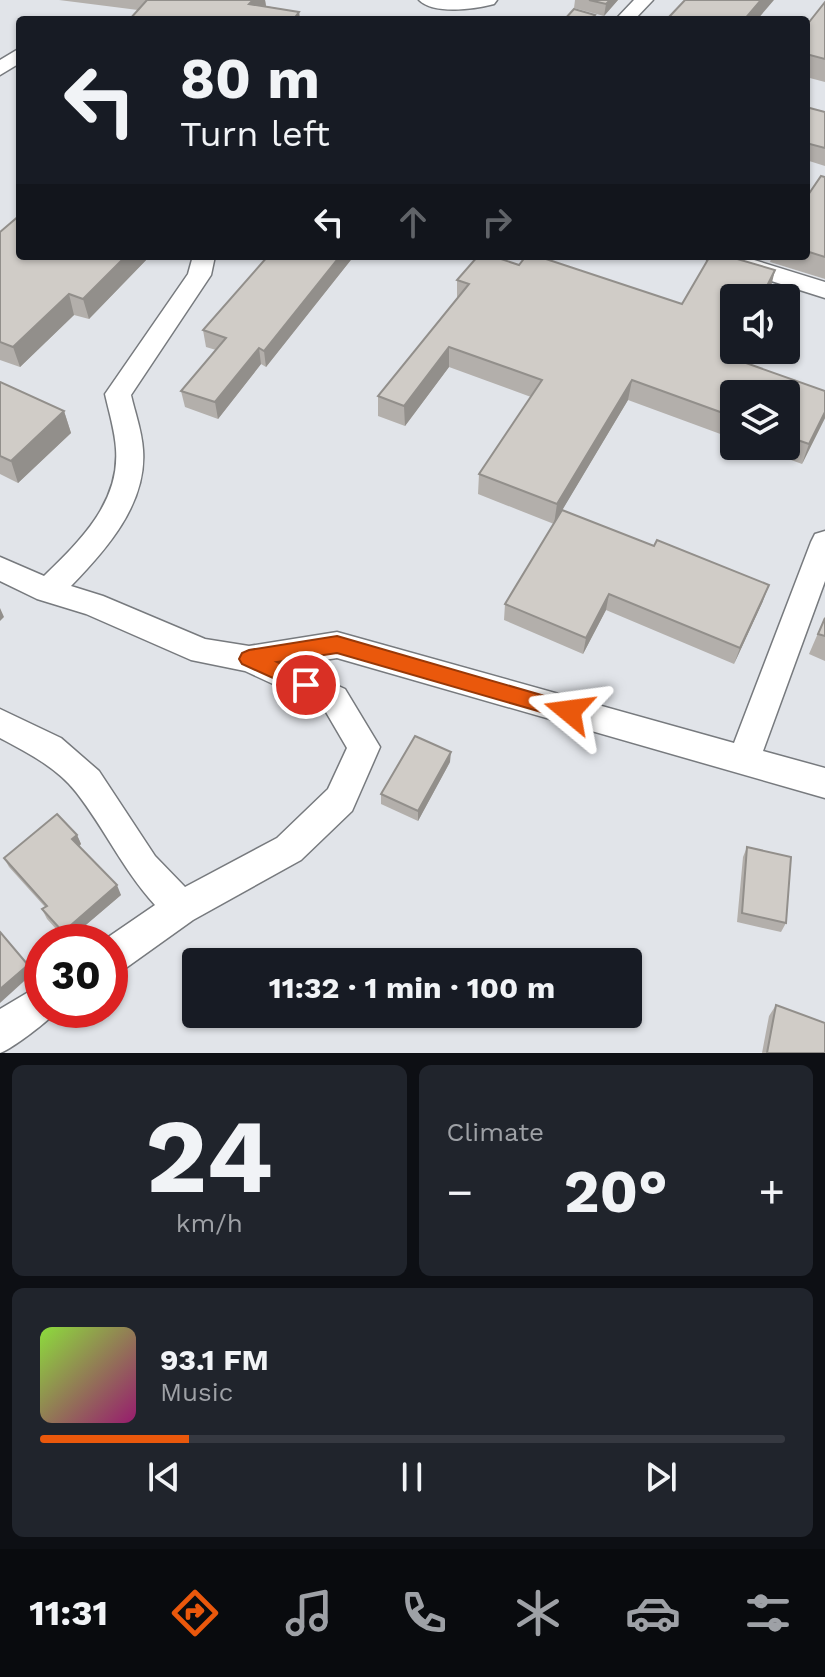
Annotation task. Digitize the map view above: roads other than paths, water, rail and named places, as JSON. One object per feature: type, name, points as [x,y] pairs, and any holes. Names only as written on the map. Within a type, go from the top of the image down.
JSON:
[{"type":"street","points":[[428,0],[469,5],[488,0]]},
{"type":"street","points":[[628,16],[644,0]]},
{"type":"street","points":[[47,591],[96,544],[125,489],[130,455],[118,394],[199,275],[203,260]]},
{"type":"street","points":[[729,260],[825,290]]},
{"type":"street","points":[[743,762],[825,542]]},
{"type":"street","points":[[0,568],[47,591],[93,604],[202,651],[249,659],[334,698],[364,747],[340,800],[289,849],[181,908],[128,945]]},
{"type":"street","points":[[249,659],[337,645],[825,783]]},
{"type":"street","points":[[0,723],[50,748],[87,781],[143,867],[181,908]]},
{"type":"street","points":[[0,1035],[24,1013]]}]
